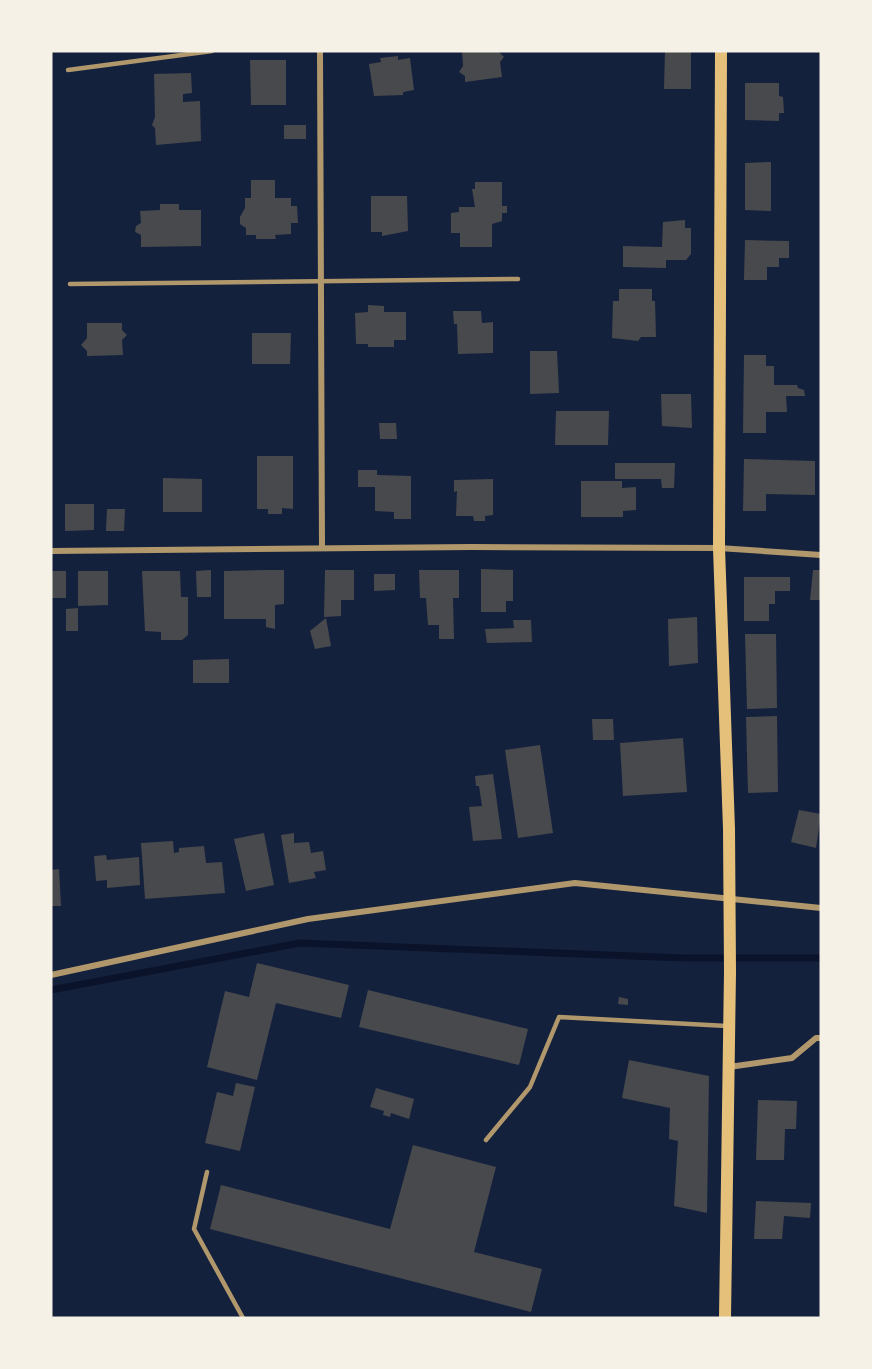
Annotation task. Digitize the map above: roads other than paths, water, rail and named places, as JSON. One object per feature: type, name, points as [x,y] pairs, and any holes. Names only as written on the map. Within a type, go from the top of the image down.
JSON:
[{"type":"main road","points":[[721,51],[719,549],[730,899],[725,1318]]},
{"type":"street","points":[[320,51],[322,548]]},
{"type":"street","points":[[51,551],[322,548],[719,549],[821,555]]},
{"type":"street","points":[[51,975],[308,919],[575,883],[821,908]]},
{"type":"street","points":[[729,1067],[792,1058],[816,1038],[821,1038]]},
{"type":"lane","points":[[68,70],[212,51]]},
{"type":"lane","points":[[70,284],[518,279]]},
{"type":"lane","points":[[486,1140],[530,1087],[559,1017],[729,1026]]},
{"type":"lane","points":[[207,1172],[194,1229],[243,1318]]},
{"type":"waterway","points":[[51,990],[300,943],[684,958],[821,958]]}]
